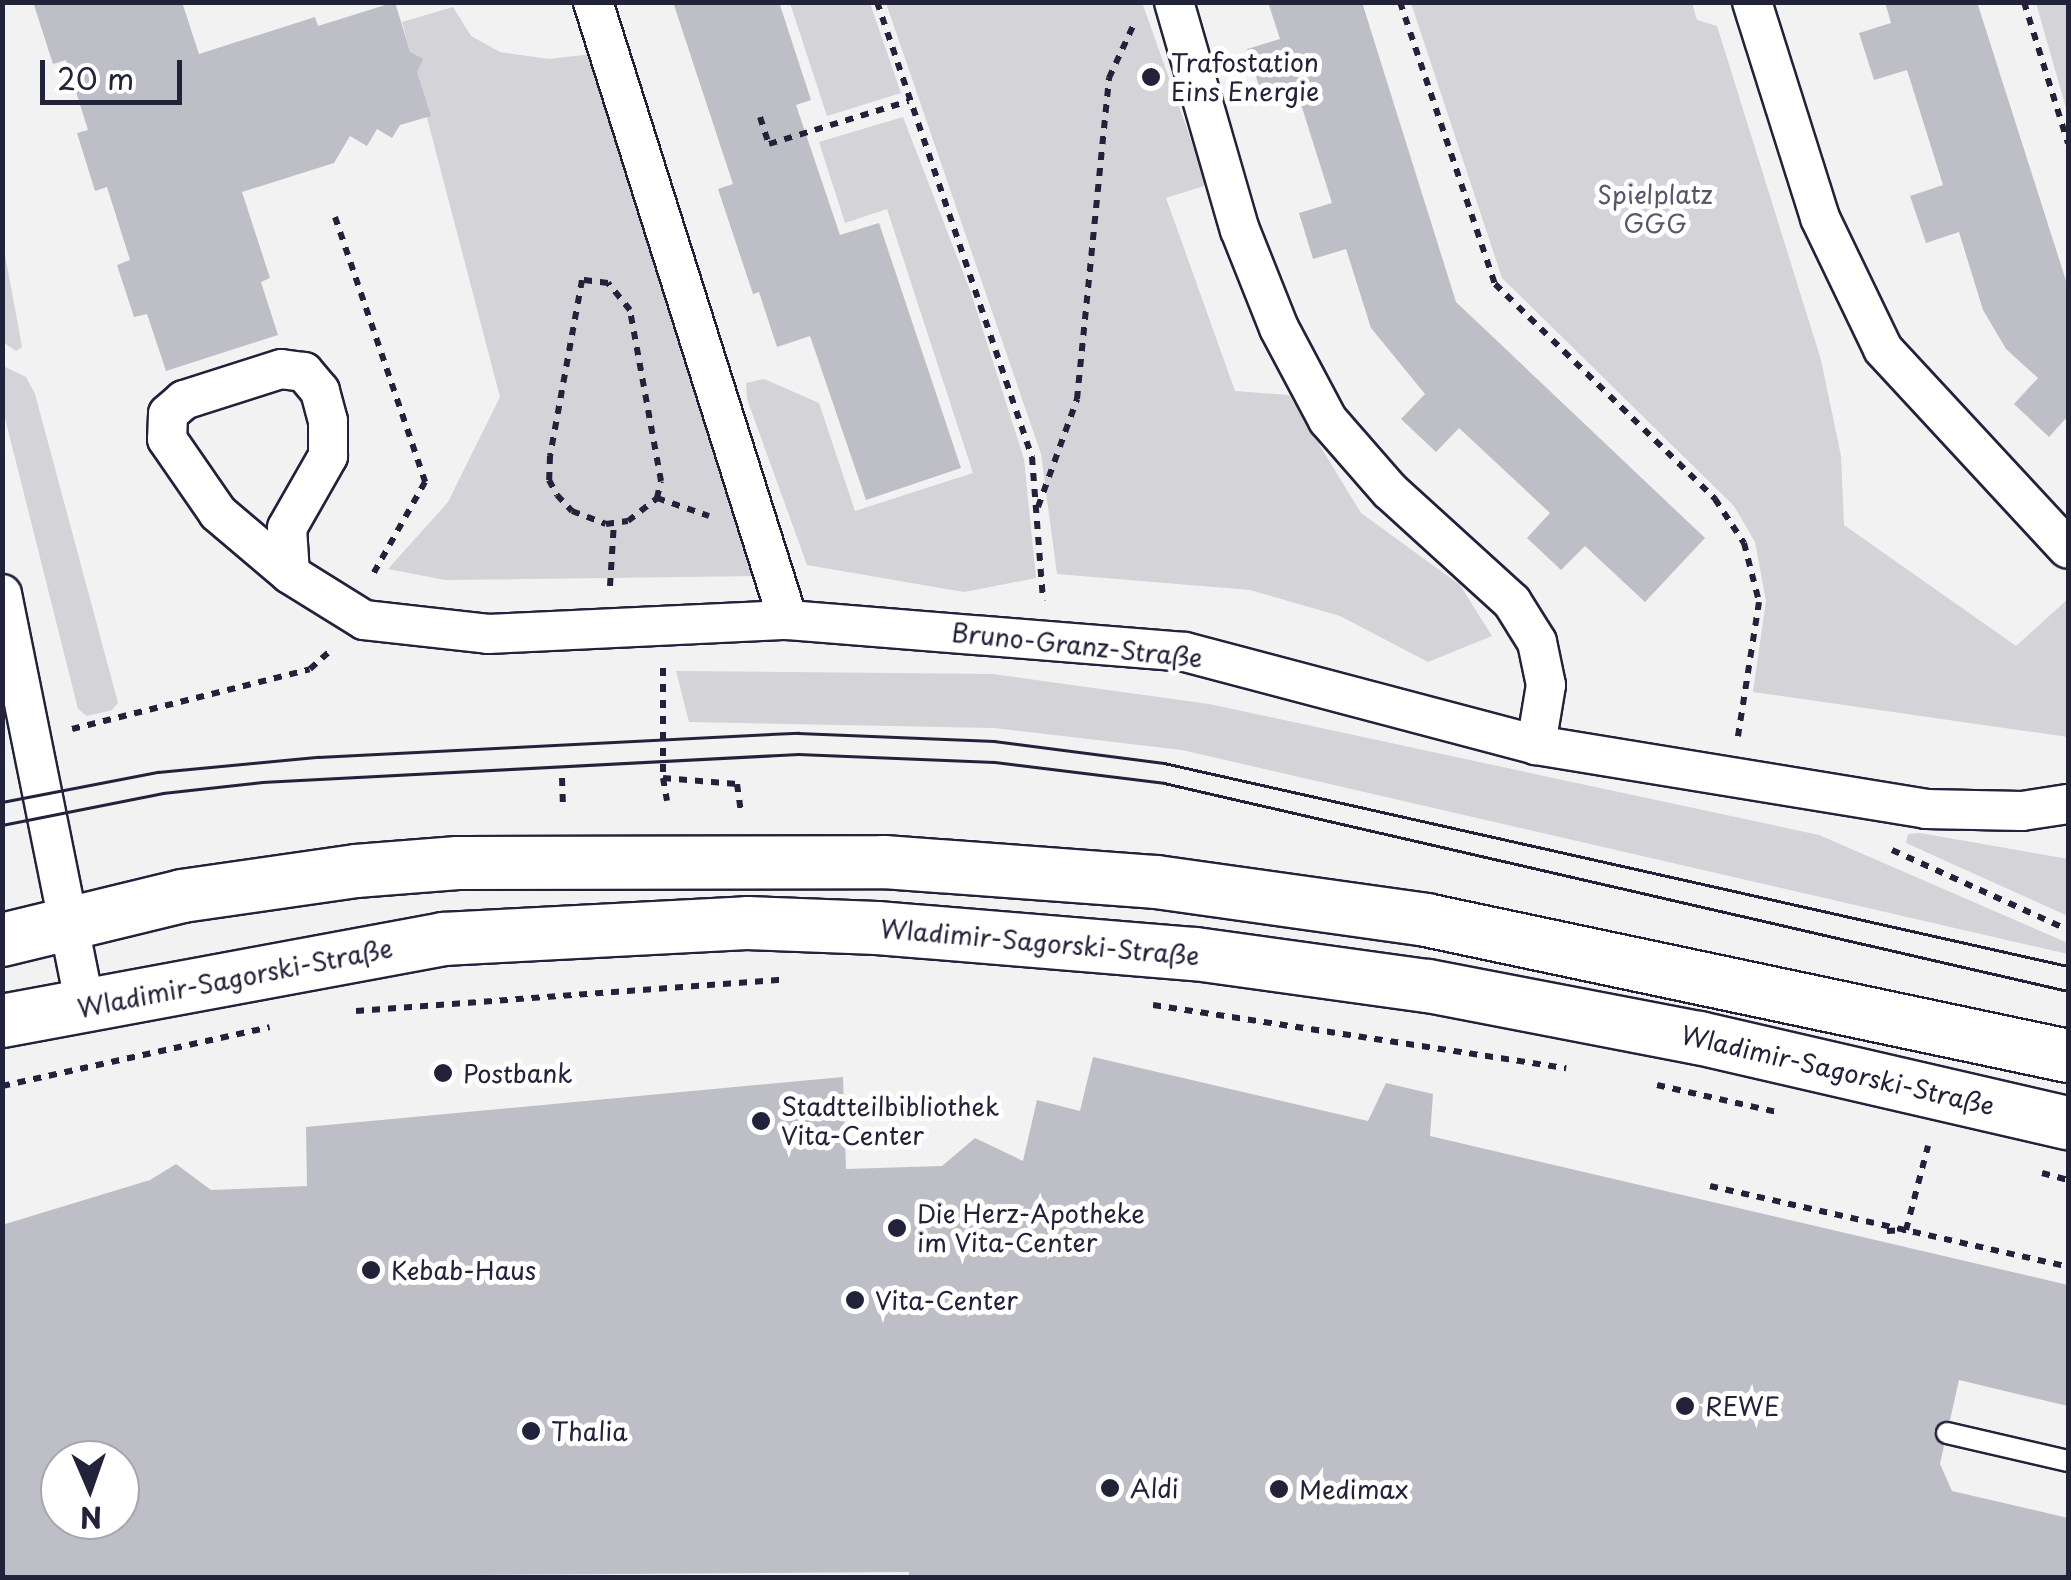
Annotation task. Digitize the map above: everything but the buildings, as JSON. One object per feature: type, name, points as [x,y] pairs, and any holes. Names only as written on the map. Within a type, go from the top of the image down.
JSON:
[{"type":"main road","points":[[2,940],[182,896],[356,871],[458,863],[884,862],[1158,882],[1426,920],[2068,1056]]},
{"type":"main road","name":"Wladimir-Sagorski-Straße","points":[[2,1021],[443,939],[748,922],[1024,936],[1428,986],[1699,1038],[2068,1123]]},
{"type":"street","points":[[593,2],[788,620]]},
{"type":"street","points":[[1174,2],[1240,230],[1279,328],[1328,420],[1390,491],[1512,602],[1537,642],[1546,685],[1536,745]]},
{"type":"street","points":[[1752,2],[1820,218],[1883,349],[2068,549]]},
{"type":"street","name":"Bruno-Granz-Straße","points":[[290,574],[286,528],[328,456],[328,421],[320,391],[304,372],[281,369],[184,400],[168,414],[167,439],[218,514],[290,574],[358,616],[488,634],[788,620],[1184,652],[1536,745],[1926,809],[2068,804]]},
{"type":"street","points":[[2,594],[36,738],[85,1006]]},
{"type":"lane","points":[[1947,1433],[2068,1460]]},
{"type":"path","points":[[877,2],[1032,457],[1045,638]]},
{"type":"path","points":[[1400,2],[1495,284],[1716,499],[1744,542],[1759,602],[1731,777]]},
{"type":"path","points":[[2024,2],[2068,143]]},
{"type":"path","points":[[1036,512],[1077,399],[1109,78],[1136,20]]},
{"type":"path","points":[[760,117],[768,144],[909,101]]},
{"type":"path","points":[[36,738],[310,669],[358,616],[425,482],[335,217]]},
{"type":"path","points":[[582,280],[608,283],[630,310],[661,481],[657,498],[645,512],[614,522],[572,510],[549,480],[570,318],[582,280]]},
{"type":"path","points":[[657,498],[759,528]]},
{"type":"path","points":[[614,522],[608,568],[615,628]]},
{"type":"path","points":[[667,625],[658,723],[661,776],[667,801]]},
{"type":"path","points":[[661,776],[737,784],[747,860]]},
{"type":"path","points":[[562,778],[563,804]]},
{"type":"path","points":[[1876,801],[1868,839],[2068,930]]},
{"type":"path","points":[[748,922],[748,979]]},
{"type":"path","points":[[336,1014],[748,979],[806,979]]},
{"type":"path","points":[[1134,1003],[1416,1040],[1570,1069]]},
{"type":"path","points":[[2,1086],[285,1023]]},
{"type":"path","points":[[1647,1083],[1796,1116]]},
{"type":"path","points":[[1909,1142],[1945,1150]]},
{"type":"path","points":[[1906,1230],[1928,1146]]},
{"type":"path","points":[[2033,1171],[2068,1180]]},
{"type":"path","points":[[1710,1186],[2068,1266]]},
{"type":"path","points":[[1887,1231],[1906,1230]]},
{"type":"green space","points":[[790,3],[870,3],[901,93],[827,116]]},
{"type":"green space","points":[[886,3],[1143,5],[1207,185],[1166,198],[1235,391],[1289,395],[1361,513],[1460,585],[1492,636],[1428,662],[1340,616],[1250,590],[1057,574],[1041,454]]},
{"type":"green space","name":"Spielplatz GGG","points":[[1411,3],[1692,3],[1697,20],[1717,26],[1821,360],[1841,456],[1844,525],[2016,646],[2068,599],[2068,737],[1753,692],[1766,601],[1755,542],[1734,506],[1502,278]]},
{"type":"green space","points":[[2036,3],[2068,3],[2068,115]]},
{"type":"green space","points":[[453,7],[471,36],[500,52],[549,59],[592,54],[759,576],[445,580],[388,569],[448,502],[500,397],[402,22]]},
{"type":"green space","points":[[903,117],[971,293],[1024,459],[1036,578],[964,592],[807,565],[747,399],[746,383],[764,379],[819,403],[855,511],[973,473],[887,209],[845,223],[819,142]]},
{"type":"green space","points":[[3,244],[22,347],[16,351],[3,342]]},
{"type":"green space","points":[[3,366],[26,377],[35,394],[118,703],[112,710],[87,716],[78,709],[3,410]]},
{"type":"green space","points":[[676,671],[992,674],[1209,704],[1819,835],[2068,943],[2068,954],[1182,750],[994,728],[689,722]]},
{"type":"green space","points":[[1908,834],[2068,859],[2068,916],[1906,843]]},
{"type":"tram line","points":[[2,802],[158,772],[318,757],[798,733],[994,741],[1164,763],[2068,966]]},
{"type":"tram line","points":[[2,825],[163,793],[262,782],[798,754],[994,762],[1164,783],[2068,991]]},
{"type":"place","name":"Trafostation Eins Energie","points":[[1151,77]]},
{"type":"place","name":"Postbank","points":[[443,1073]]},
{"type":"place","name":"Stadtteilbibliothek Vita-Center","points":[[761,1121]]},
{"type":"place","name":"Die Herz-Apotheke im Vita-Center","points":[[897,1228]]},
{"type":"place","name":"Kebab-Haus","points":[[371,1270]]},
{"type":"place","name":"Vita-Center","points":[[855,1300]]},
{"type":"place","name":"REWE","points":[[1685,1406]]},
{"type":"place","name":"Thalia","points":[[531,1431]]},
{"type":"place","name":"Aldi","points":[[1110,1488]]},
{"type":"place","name":"Medimax","points":[[1279,1489]]}]
